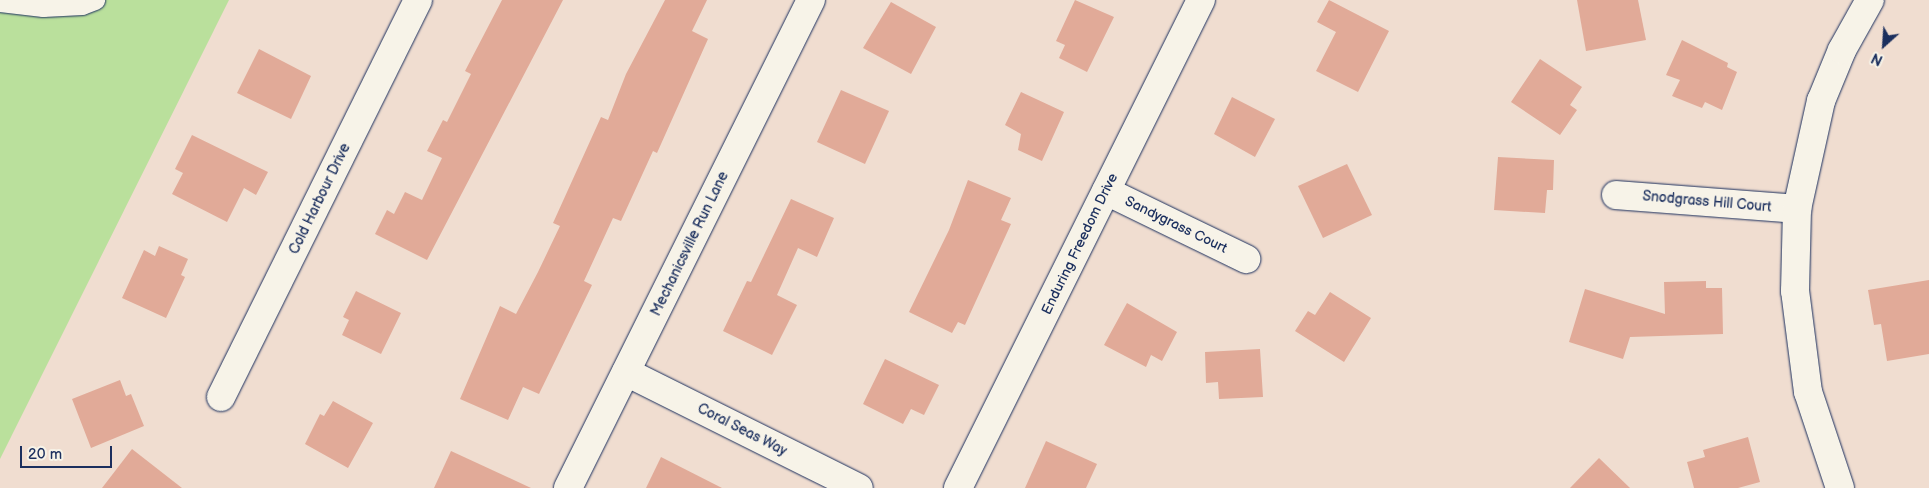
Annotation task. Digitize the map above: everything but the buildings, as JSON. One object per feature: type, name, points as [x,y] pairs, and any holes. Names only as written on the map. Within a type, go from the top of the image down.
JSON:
[{"type":"street","name":"Cold Harbour Drive","points":[[221,397],[418,0]]},
{"type":"street","name":"Mechanicsville Run Lane","points":[[568,488],[811,0]]},
{"type":"street","name":"Enduring Freedom Drive","points":[[958,488],[1201,0]]},
{"type":"street","points":[[1840,488],[1808,392],[1795,291],[1797,209],[1821,101],[1842,50],[1870,0]]},
{"type":"street","name":"Sandygrass Court","points":[[1106,191],[1246,259]]},
{"type":"street","name":"Snodgrass Hill Court","points":[[1616,195],[1797,209]]},
{"type":"street","name":"Coral Seas Way","points":[[626,372],[859,488]]},
{"type":"lane","points":[[0,2],[43,7],[82,5],[95,0]]},
{"type":"green space","points":[[0,0],[229,0],[0,459]]}]
